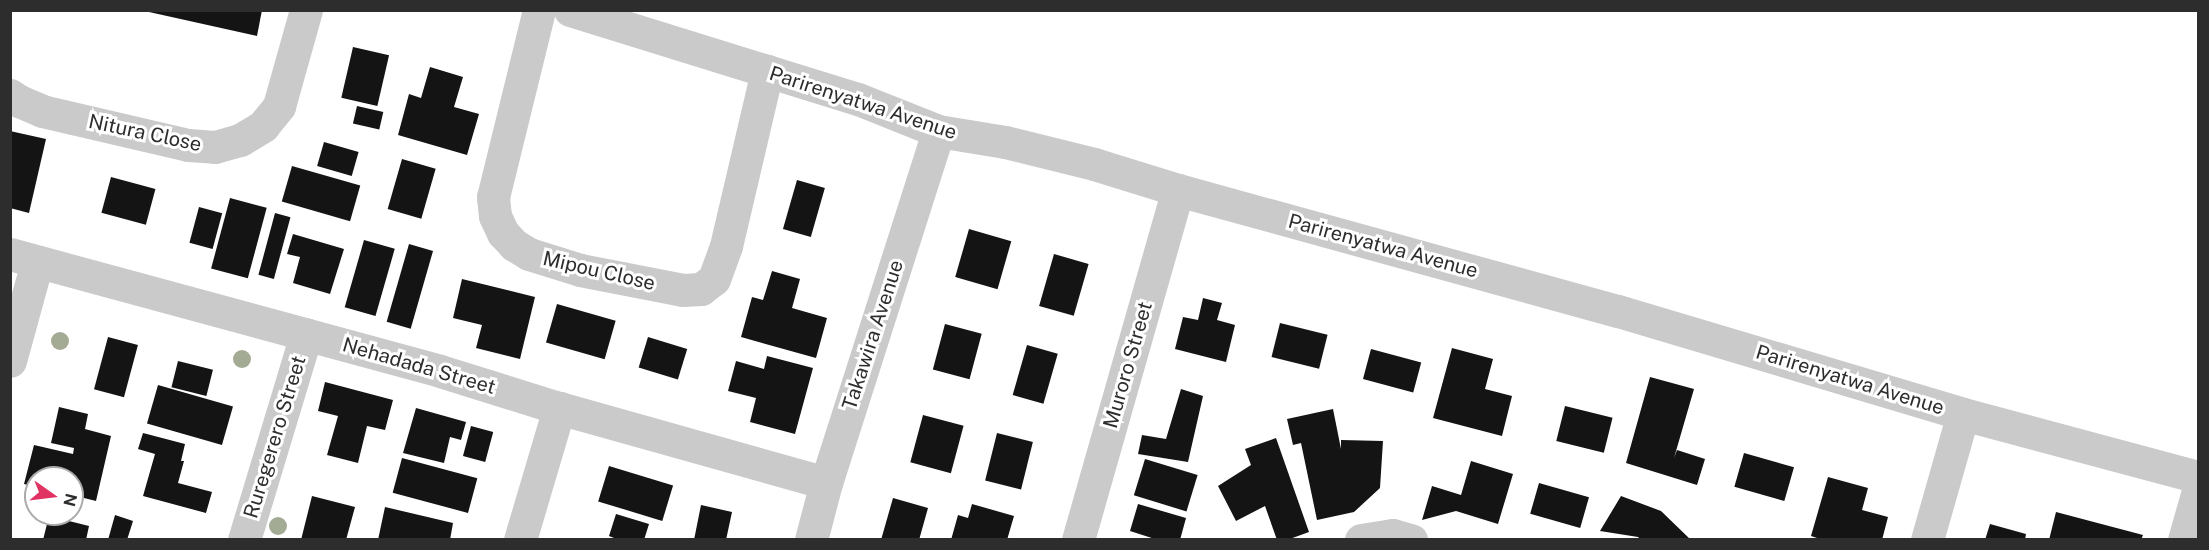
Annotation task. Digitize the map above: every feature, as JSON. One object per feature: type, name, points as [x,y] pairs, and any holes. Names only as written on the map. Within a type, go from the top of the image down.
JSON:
[{"type":"street","name":"Nitura Close","points":[[10,94],[19,101],[42,111],[188,146],[215,147],[240,140],[263,126],[279,106],[306,10]]},
{"type":"street","name":"Mipou Close","points":[[539,10],[493,197],[495,216],[502,233],[514,245],[529,254],[580,270],[683,290],[701,289],[714,279],[726,246],[767,71]]},
{"type":"street","name":"Parirenyatwa Avenue","points":[[570,10],[883,107],[938,131],[1052,152],[1178,190],[1618,311],[1963,414],[2199,477]]},
{"type":"street","name":"Takawira Avenue","points":[[811,540],[826,483],[938,131]]},
{"type":"street","name":"Muroro Street","points":[[1078,540],[1178,190]]},
{"type":"street","name":"Nehadada Street","points":[[24,258],[440,371],[559,408],[826,483]]},
{"type":"street","points":[[10,361],[24,258]]},
{"type":"street","name":"Ruregerero Street","points":[[244,540],[306,334]]},
{"type":"street","points":[[520,540],[559,408]]},
{"type":"street","points":[[1927,540],[1963,414]]},
{"type":"street","points":[[2184,540],[2199,491]]},
{"type":"street","points":[[1361,540],[1393,535],[1411,540]]},
{"type":"building","points":[[140,10],[262,10],[257,36]]},
{"type":"building","points":[[353,47],[389,55],[377,106],[341,98]]},
{"type":"building","points":[[430,67],[463,77],[454,107],[479,114],[467,155],[398,135],[409,94],[421,98]]},
{"type":"building","points":[[357,106],[383,112],[379,130],[353,124]]},
{"type":"building","points":[[10,131],[46,139],[29,213],[10,208]]},
{"type":"building","points":[[324,142],[359,152],[352,176],[317,166]]},
{"type":"building","points":[[402,159],[436,169],[421,219],[388,209]]},
{"type":"building","points":[[292,166],[360,186],[350,221],[282,202]]},
{"type":"building","points":[[111,177],[155,189],[146,225],[101,213]]},
{"type":"building","points":[[797,180],[825,188],[811,237],[783,229]]},
{"type":"building","points":[[230,198],[267,208],[248,278],[211,269]]},
{"type":"building","points":[[199,207],[222,213],[213,249],[189,243]]},
{"type":"building","points":[[275,213],[290,217],[274,279],[258,275]]},
{"type":"building","points":[[969,229],[1011,241],[998,289],[955,277]]},
{"type":"building","points":[[293,234],[344,249],[330,294],[293,283],[300,257],[287,254]]},
{"type":"building","points":[[364,240],[395,249],[375,316],[345,307]]},
{"type":"building","points":[[409,244],[433,251],[411,329],[387,322]]},
{"type":"building","points":[[1054,254],[1089,264],[1074,316],[1039,306]]},
{"type":"building","points":[[772,271],[800,279],[792,308],[827,318],[816,358],[741,337],[752,297],[763,300]]},
{"type":"building","points":[[462,279],[535,297],[520,359],[476,348],[482,325],[453,318]]},
{"type":"building","points":[[1203,298],[1222,303],[1217,320],[1235,325],[1226,362],[1175,349],[1183,317],[1198,320]]},
{"type":"building","points":[[557,304],[616,321],[605,359],[546,342]]},
{"type":"building","points":[[1280,323],[1328,335],[1319,369],[1272,357]]},
{"type":"building","points":[[945,324],[982,334],[970,379],[933,369]]},
{"type":"building","points":[[108,337],[138,345],[124,397],[94,389]]},
{"type":"building","points":[[648,337],[687,349],[678,380],[639,368]]},
{"type":"building","points":[[1027,345],[1058,354],[1043,404],[1013,395]]},
{"type":"building","points":[[1452,348],[1493,359],[1485,389],[1512,396],[1502,436],[1433,418]]},
{"type":"building","points":[[1371,349],[1421,362],[1413,392],[1363,379]]},
{"type":"building","points":[[767,356],[813,368],[795,434],[750,422],[756,398],[728,391],[736,361],[764,369]]},
{"type":"building","points":[[178,361],[213,370],[206,396],[171,387]]},
{"type":"building","points":[[1650,377],[1694,389],[1674,458],[1677,450],[1705,459],[1697,485],[1626,463]]},
{"type":"building","points":[[325,382],[393,400],[385,430],[367,426],[358,463],[327,455],[338,416],[318,411]]},
{"type":"building","points":[[158,385],[233,406],[222,445],[147,423]]},
{"type":"building","points":[[1181,389],[1203,396],[1188,462],[1138,454],[1142,435],[1166,439]]},
{"type":"building","points":[[1565,406],[1613,418],[1604,453],[1556,441]]},
{"type":"building","points":[[59,407],[88,414],[85,429],[111,436],[96,501],[84,498],[84,466],[29,466],[34,445],[73,454],[74,448],[51,443]]},
{"type":"building","points":[[416,408],[466,422],[461,440],[450,437],[444,463],[403,453]]},
{"type":"building","points":[[1333,409],[1341,449],[1341,440],[1383,441],[1380,488],[1354,512],[1317,520],[1301,443],[1293,445],[1287,419]]},
{"type":"building","points":[[923,415],[964,426],[951,473],[910,462]]},
{"type":"building","points":[[471,426],[493,432],[485,462],[463,456]]},
{"type":"building","points":[[143,433],[185,444],[181,461],[184,461],[178,483],[212,492],[206,513],[143,496],[155,454],[138,449]]},
{"type":"building","points":[[997,433],[1033,442],[1021,489],[985,481]]},
{"type":"building","points":[[1276,438],[1309,532],[1287,540],[1277,540],[1265,506],[1236,521],[1218,486],[1251,465],[1245,449]]},
{"type":"building","points":[[1744,453],[1794,467],[1784,501],[1734,487]]},
{"type":"building","points":[[402,458],[477,478],[468,513],[393,493]]},
{"type":"building","points":[[1145,459],[1198,475],[1186,511],[1134,495]]},
{"type":"building","points":[[1471,461],[1513,474],[1498,524],[1456,511],[1422,520],[1432,486],[1461,495]]},
{"type":"building","points":[[609,466],[673,486],[662,521],[598,501]]},
{"type":"building","points":[[1828,477],[1868,488],[1862,510],[1888,517],[1882,540],[1823,540],[1811,536]]},
{"type":"building","points":[[1539,483],[1589,497],[1580,528],[1530,514]]},
{"type":"building","points":[[312,496],[355,507],[346,540],[301,540]]},
{"type":"building","points":[[1621,496],[1661,511],[1691,540],[1641,540],[1638,537],[1600,531]]},
{"type":"building","points":[[893,498],[928,508],[919,540],[881,540]]},
{"type":"building","points":[[972,504],[1014,516],[1007,540],[951,540],[958,515],[968,518]]},
{"type":"building","points":[[1138,504],[1186,518],[1180,540],[1158,540],[1130,531]]},
{"type":"building","points":[[701,505],[732,512],[726,540],[694,540]]},
{"type":"building","points":[[385,507],[453,523],[450,540],[378,540]]},
{"type":"building","points":[[2056,512],[2143,535],[2141,540],[2049,540]]},
{"type":"building","points":[[616,514],[649,524],[644,540],[619,540],[609,536]]},
{"type":"building","points":[[115,515],[133,521],[127,540],[108,540]]},
{"type":"building","points":[[1990,524],[2026,534],[2025,540],[1985,540]]},
{"type":"building","points":[[46,526],[89,526],[86,540],[43,540]]}]
